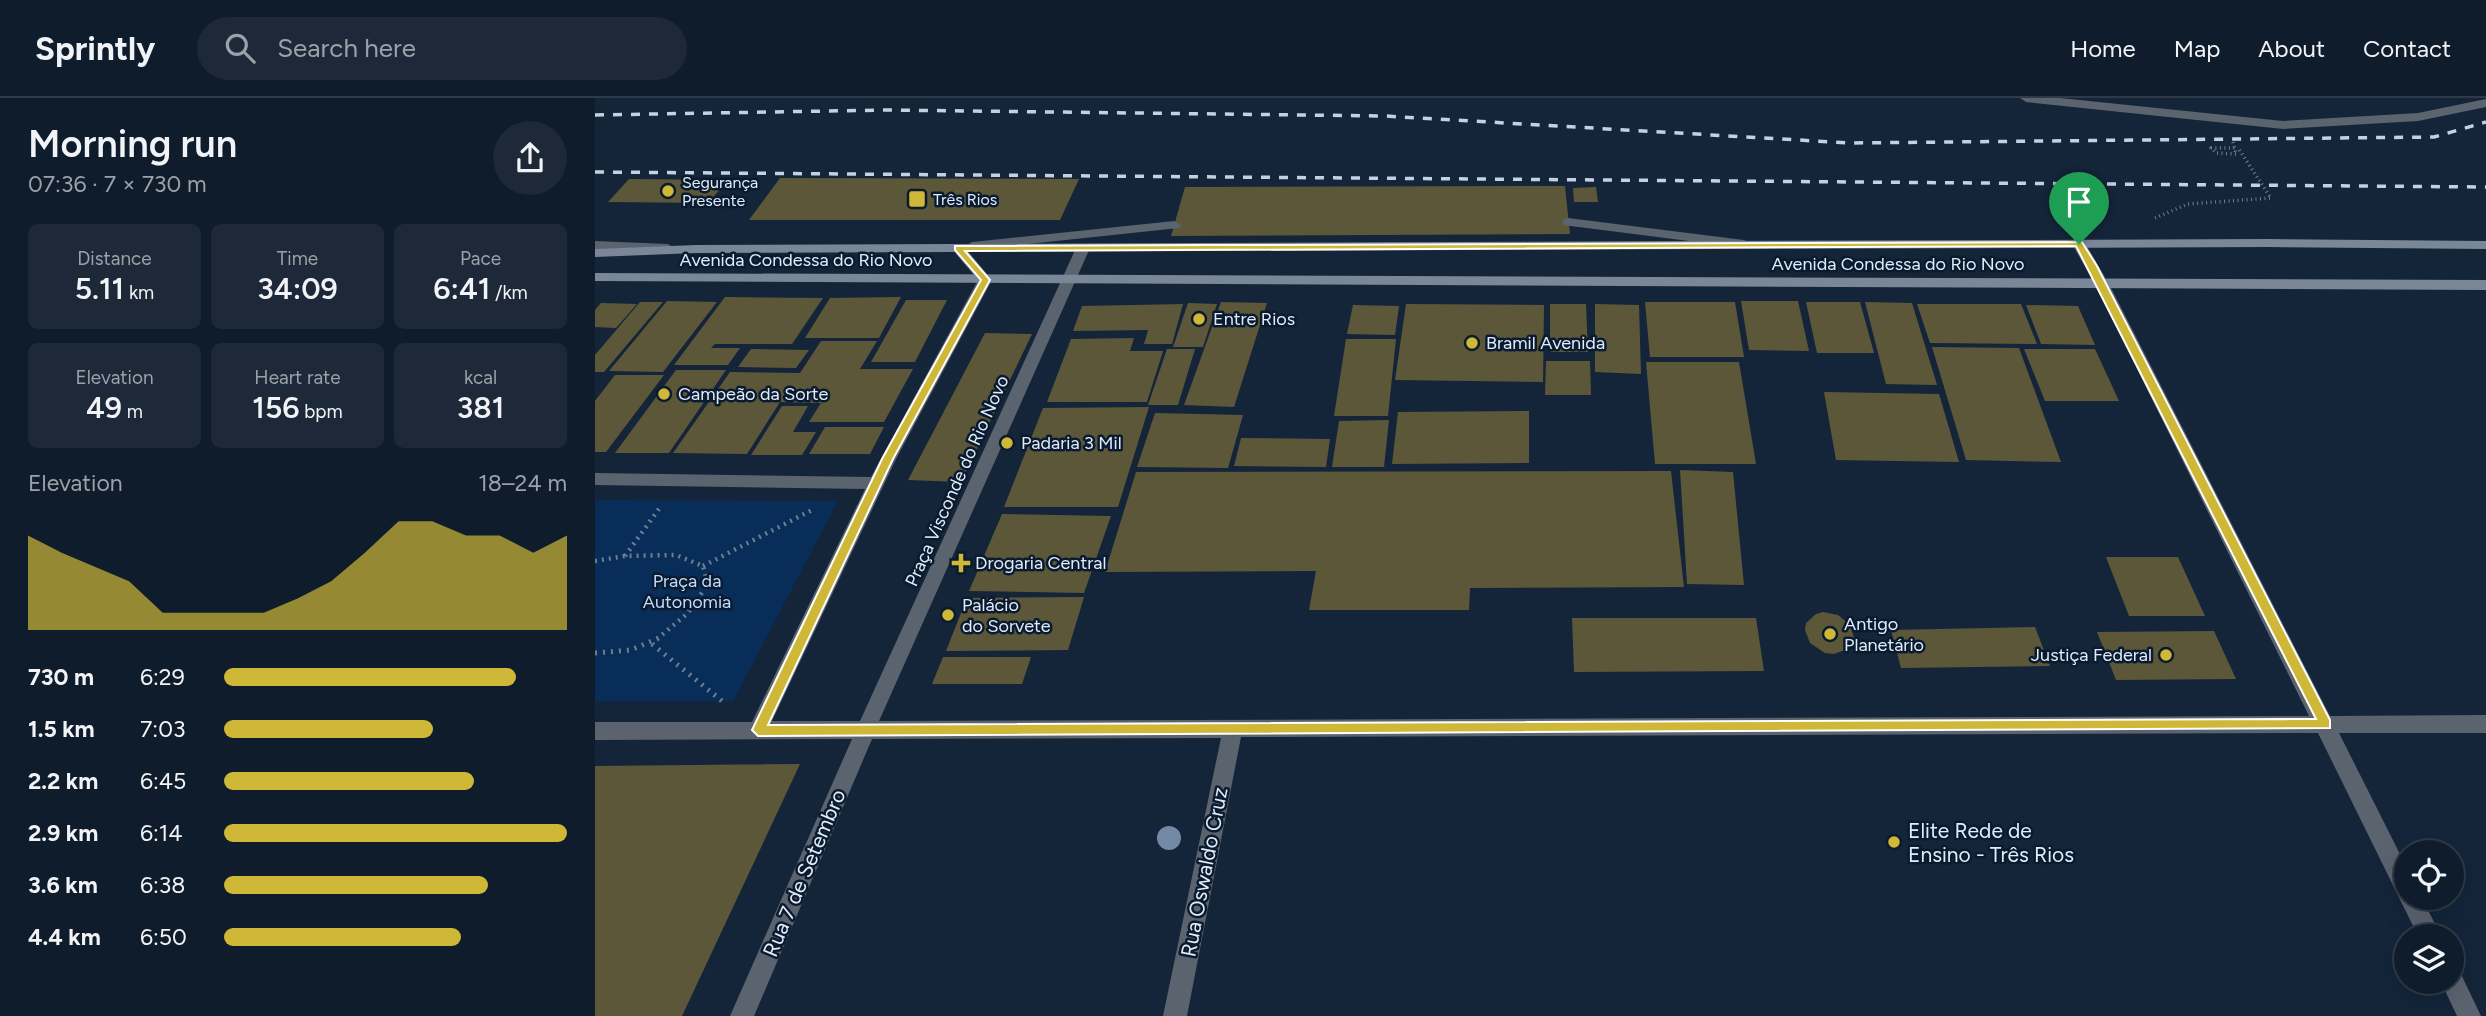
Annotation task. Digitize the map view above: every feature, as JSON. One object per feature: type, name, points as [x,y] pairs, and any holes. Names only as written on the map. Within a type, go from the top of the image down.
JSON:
[{"type":"main road","name":"Avenida Condessa do Rio Novo","points":[[595,253],[696,249],[2486,245]]},
{"type":"main road","name":"Avenida Condessa do Rio Novo","points":[[595,277],[2486,285]]},
{"type":"street","points":[[2026,98],[2284,125],[2417,117],[2486,103]]},
{"type":"street","points":[[2430,98],[2437,112]]},
{"type":"street","points":[[1568,222],[1751,245]]},
{"type":"street","points":[[954,248],[1174,225]]},
{"type":"street","points":[[2079,244],[2102,284],[2394,864]]},
{"type":"street","name":"Avenida Condessa do Rio Novo","points":[[595,245],[696,249]]},
{"type":"street","points":[[758,730],[877,482],[985,280],[954,248]]},
{"type":"street","name":"Praça Visconde do Rio Novo","points":[[866,729],[1083,248]]},
{"type":"street","points":[[595,479],[877,482]]},
{"type":"street","points":[[595,731],[2486,724]]},
{"type":"street","name":"Rua 7 de Setembro","points":[[742,1016],[866,729]]},
{"type":"street","name":"Rua Oswaldo Cruz","points":[[1175,1016],[1233,729]]},
{"type":"street","points":[[2459,994],[2469,1016]]},
{"type":"path","points":[[2154,218],[2188,204],[2271,198],[2238,148],[2211,148],[2215,153],[2236,153]]},
{"type":"path","points":[[625,556],[663,503]]},
{"type":"path","points":[[702,566],[823,505]]},
{"type":"path","points":[[595,561],[625,556],[677,555],[702,566],[708,584],[694,608],[674,628],[652,644],[613,654],[595,653]]},
{"type":"path","points":[[652,644],[723,702]]},
{"type":"green space","name":"Praça da Autonomia","points":[[595,500],[838,501],[733,701],[595,701]]},
{"type":"building","name":"Três Rios","points":[[780,178],[1079,179],[1060,220],[749,220]]},
{"type":"building","name":"Segurança Presente","points":[[629,179],[728,180],[708,203],[608,202]]},
{"type":"building","points":[[1565,186],[1570,234],[1171,236],[1185,187]]},
{"type":"building","points":[[1596,187],[1598,202],[1574,202],[1573,188]]},
{"type":"building","points":[[725,297],[823,298],[792,344],[715,344],[711,348],[740,348],[728,365],[674,365]]},
{"type":"building","points":[[901,297],[879,338],[805,338],[830,298]]},
{"type":"building","points":[[906,300],[947,300],[915,362],[871,362]]},
{"type":"building","points":[[667,301],[717,302],[663,372],[609,371]]},
{"type":"building","points":[[1741,301],[1798,301],[1809,351],[1749,350]]},
{"type":"building","points":[[640,302],[663,302],[604,372],[595,372],[595,355]]},
{"type":"building","points":[[1221,302],[1267,303],[1234,407],[1184,405]]},
{"type":"building","points":[[1645,302],[1735,302],[1744,357],[1650,357]]},
{"type":"building","points":[[1806,302],[1860,302],[1874,353],[1817,353]]},
{"type":"building","points":[[1865,302],[1912,303],[1937,385],[1886,384]]},
{"type":"building","points":[[601,303],[637,304],[616,328],[595,327],[595,310]]},
{"type":"building","points":[[1188,303],[1217,304],[1203,347],[1173,347]]},
{"type":"building","points":[[1183,304],[1172,344],[1144,344],[1148,330],[1073,331],[1082,306]]},
{"type":"building","name":"Bramil Avenida","points":[[1406,304],[1544,305],[1543,382],[1395,380]]},
{"type":"building","points":[[1550,304],[1586,304],[1588,352],[1550,352]]},
{"type":"building","points":[[1595,304],[1639,305],[1641,374],[1595,372]]},
{"type":"building","points":[[1917,304],[2021,304],[2037,344],[1930,343]]},
{"type":"building","points":[[1353,305],[1399,306],[1395,335],[1347,334]]},
{"type":"building","points":[[2026,305],[2078,306],[2095,345],[2041,344]]},
{"type":"building","points":[[985,333],[1032,334],[961,482],[908,480]]},
{"type":"building","points":[[1134,338],[1130,351],[1163,351],[1147,402],[1047,402],[1071,339]]},
{"type":"building","points":[[1346,339],[1396,339],[1388,416],[1334,416]]},
{"type":"building","points":[[821,341],[877,341],[860,369],[913,369],[884,422],[809,422],[821,403],[780,402],[747,454],[673,453],[730,372],[800,373]]},
{"type":"building","points":[[1932,347],[2019,348],[2061,462],[1966,460]]},
{"type":"building","points":[[751,349],[809,350],[796,368],[738,367]]},
{"type":"building","points":[[1167,349],[1195,349],[1178,405],[1148,405]]},
{"type":"building","points":[[2024,349],[2095,349],[2119,401],[2045,401]]},
{"type":"building","points":[[1546,361],[1590,361],[1591,395],[1545,395]]},
{"type":"building","points":[[1646,362],[1739,362],[1756,464],[1655,464]]},
{"type":"building","points":[[676,370],[726,370],[669,453],[615,453]]},
{"type":"building","points":[[615,375],[664,375],[606,452],[595,452],[595,401]]},
{"type":"building","points":[[1824,392],[1939,394],[1959,462],[1836,460]]},
{"type":"building","points":[[782,406],[808,406],[793,432],[816,432],[802,455],[751,455]]},
{"type":"building","points":[[1149,407],[1118,507],[1004,507],[1043,408]]},
{"type":"building","points":[[1529,411],[1529,463],[1392,464],[1398,412]]},
{"type":"building","points":[[1155,413],[1243,415],[1228,468],[1137,467]]},
{"type":"building","points":[[1389,420],[1384,467],[1332,467],[1339,421]]},
{"type":"building","points":[[825,427],[884,427],[870,454],[809,454]]},
{"type":"building","points":[[1241,438],[1330,439],[1326,467],[1234,466]]},
{"type":"building","points":[[1680,470],[1733,472],[1744,585],[1687,584]]},
{"type":"building","points":[[1671,471],[1684,587],[1470,588],[1469,610],[1309,610],[1316,571],[1105,572],[1136,472]]},
{"type":"building","points":[[1002,514],[1111,516],[1084,593],[969,591]]},
{"type":"building","points":[[2106,557],[2178,557],[2205,616],[2129,616]]},
{"type":"building","points":[[1084,597],[1068,650],[946,651],[967,598]]},
{"type":"building","name":"Antigo Planetário","points":[[1823,612],[1838,615],[1850,625],[1854,638],[1848,649],[1834,654],[1825,653],[1810,643],[1805,630],[1806,623],[1816,614]]},
{"type":"building","points":[[1572,618],[1756,618],[1764,671],[1574,672]]},
{"type":"building","points":[[2035,627],[2050,666],[1901,668],[1891,630]]},
{"type":"building","name":"Justiça Federal","points":[[2214,631],[2236,679],[2116,680],[2097,632]]},
{"type":"building","points":[[943,657],[1031,657],[1022,684],[932,684]]},
{"type":"building","points":[[800,764],[682,1016],[595,1016],[595,766]]},
{"type":"railway","points":[[595,115],[887,110],[1385,116],[1850,143],[2434,137],[2486,122]]},
{"type":"railway","points":[[595,172],[2486,187]]},
{"type":"place","name":"Segurança Presente","points":[[668,191]]},
{"type":"place","name":"Três Rios","points":[[917,199]]},
{"type":"place","name":"Entre Rios","points":[[1199,319]]},
{"type":"place","name":"Bramil Avenida","points":[[1472,343]]},
{"type":"place","name":"Campeão da Sorte","points":[[664,394]]},
{"type":"place","name":"Padaria 3 Mil","points":[[1007,443]]},
{"type":"place","name":"Drogaria Central","points":[[961,563]]},
{"type":"place","name":"Palácio do Sorvete","points":[[948,615]]},
{"type":"place","name":"Antigo Planetário","points":[[1830,634]]},
{"type":"place","name":"Justiça Federal","points":[[2166,655]]},
{"type":"place","name":"Elite Rede de Ensino - Três Rios","points":[[1894,842]]},
{"type":"route","points":[[2079,244],[2093,266],[2325,724],[758,730],[888,459],[985,280],[958,248],[2079,244]]}]
